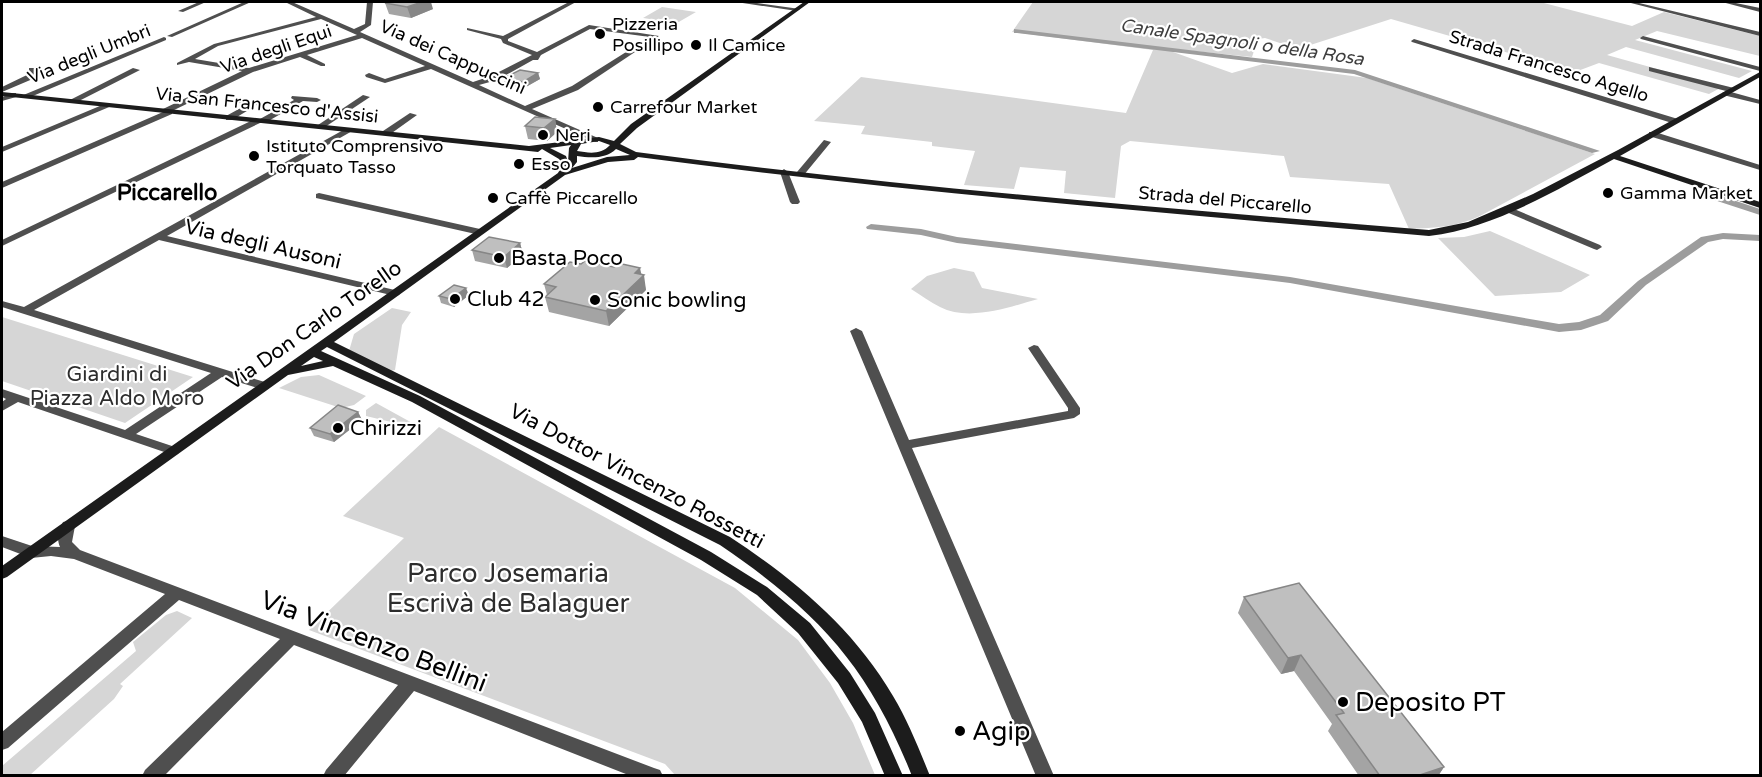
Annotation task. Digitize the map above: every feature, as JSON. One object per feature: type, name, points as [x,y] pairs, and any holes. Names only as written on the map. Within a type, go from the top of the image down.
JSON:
[{"type":"street","points":[[181,11],[203,2]]},
{"type":"street","name":"Via degli Umbri","points":[[25,96],[248,2]]},
{"type":"street","name":"Via dei Cappuccini","points":[[288,2],[597,140]]},
{"type":"street","points":[[356,31],[368,25],[370,2]]},
{"type":"street","points":[[504,38],[573,2]]},
{"type":"street","points":[[739,2],[797,9]]},
{"type":"street","points":[[572,128],[576,135],[575,150],[634,126],[807,2]]},
{"type":"street","points":[[1630,2],[1761,34]]},
{"type":"street","points":[[1725,2],[1761,10]]},
{"type":"street","points":[[1749,7],[1760,2]]},
{"type":"street","points":[[179,64],[211,48],[323,17]]},
{"type":"street","points":[[479,86],[591,27],[653,34],[656,38],[575,88],[527,108]]},
{"type":"street","points":[[470,28],[504,38],[505,42],[538,56]]},
{"type":"street","name":"Via degli Equi","points":[[2,185],[167,112],[250,70],[365,35]]},
{"type":"street","points":[[1642,38],[1761,69]]},
{"type":"street","name":"Strada Francesco Agello","points":[[1414,41],[1675,121]]},
{"type":"street","points":[[299,54],[323,65]]},
{"type":"street","points":[[191,60],[250,70]]},
{"type":"street","points":[[369,75],[385,81],[434,66]]},
{"type":"street","points":[[1652,69],[1761,102]]},
{"type":"street","points":[[2,92],[34,75],[32,70]]},
{"type":"street","points":[[72,101],[136,70]]},
{"type":"street","name":"Strada del Piccarello","points":[[575,150],[583,156],[650,156],[800,174],[1405,233],[1457,230],[1479,224],[1613,156],[1761,74]]},
{"type":"street","name":"Via San Francesco d'Assisi","points":[[2,92],[167,112],[530,148],[575,150]]},
{"type":"street","points":[[2,99],[13,95]]},
{"type":"street","points":[[319,127],[366,97]]},
{"type":"street","points":[[2,243],[260,121],[297,98],[317,100]]},
{"type":"street","points":[[230,118],[256,103],[242,101]]},
{"type":"street","points":[[2,150],[110,105]]},
{"type":"street","points":[[386,133],[413,115]]},
{"type":"street","name":"Via Don Carlo Torello","points":[[562,174],[600,155],[634,126]]},
{"type":"street","points":[[25,311],[350,130]]},
{"type":"street","points":[[625,134],[624,145],[633,155]]},
{"type":"street","points":[[1652,134],[1761,168]]},
{"type":"street","name":"Strada del Piccarello","points":[[597,140],[610,142],[613,146],[633,155]]},
{"type":"street","points":[[800,174],[827,142]]},
{"type":"street","name":"Via San Francesco d'Assisi","points":[[530,148],[575,150]]},
{"type":"street","points":[[546,149],[563,158],[565,166],[562,174]]},
{"type":"street","name":"Via Don Carlo Torello","points":[[2,573],[562,174],[570,167],[575,150]]},
{"type":"street","name":"Strada del Piccarello","points":[[562,174],[607,160],[633,155]]},
{"type":"street","points":[[1613,156],[1761,205]]},
{"type":"street","points":[[784,172],[795,201]]},
{"type":"street","points":[[320,196],[480,232]]},
{"type":"street","points":[[1507,209],[1597,247]]},
{"type":"street","name":"Via degli Ausoni","points":[[158,237],[395,293]]},
{"type":"street","points":[[2,304],[264,386]]},
{"type":"street","points":[[348,351],[353,323]]},
{"type":"street","points":[[856,331],[1045,776]]},
{"type":"street","name":"Via Dottor Vincenzo Rossetti","points":[[326,342],[725,541],[787,584],[836,628],[866,666],[899,724],[921,776]]},
{"type":"street","points":[[904,445],[1072,416],[1074,408],[1034,348]]},
{"type":"street","name":"Via Dottor Vincenzo Rossetti","points":[[313,352],[447,416],[706,556],[762,591],[804,628],[844,678],[872,726],[894,776]]},
{"type":"street","points":[[276,378],[309,366],[335,362]]},
{"type":"street","points":[[126,435],[220,373]]},
{"type":"street","points":[[2,393],[173,451]]},
{"type":"street","points":[[2,406],[16,398]]},
{"type":"street","points":[[68,526],[64,538],[65,545],[76,554]]},
{"type":"street","points":[[2,541],[31,552]]},
{"type":"street","name":"Via Vincenzo Bellini","points":[[31,552],[51,551],[76,554],[654,776]]},
{"type":"street","points":[[2,742],[177,594]]},
{"type":"street","points":[[151,776],[292,637]]},
{"type":"street","points":[[332,776],[411,682]]},
{"type":"green space","points":[[1033,2],[1540,2],[1632,26],[1664,12],[1760,36],[1760,56],[1657,31],[1635,40],[1752,71],[1739,78],[1626,47],[1607,55],[1722,87],[1709,94],[1599,63],[1575,72],[1391,19],[1298,49],[1265,38],[1258,39],[1252,57],[1174,49],[1173,52],[1232,73],[1263,64],[1367,78],[1595,154],[1471,220],[1454,225],[1428,228],[1409,229],[1389,184],[1290,177],[1284,156],[1130,141],[1121,146],[1115,198],[1064,193],[1066,171],[1020,167],[1014,189],[964,185],[975,151],[932,146],[932,142],[861,134],[865,126],[814,121],[861,77],[1126,113],[1153,50],[1012,32]]},
{"type":"green space","points":[[662,7],[696,12],[677,23],[643,18]]},
{"type":"green space","points":[[1490,231],[1590,275],[1561,292],[1495,296],[1438,238],[1464,237]]},
{"type":"green space","points":[[954,268],[974,272],[982,288],[1038,299],[989,312],[964,313],[940,307],[911,289],[927,276]]},
{"type":"green space","points":[[392,308],[411,312],[402,325],[395,370],[390,371],[349,351],[354,334]]},
{"type":"green space","name":"Giardini di Piazza Aldo Moro","points":[[2,317],[193,377],[125,423],[2,381]]},
{"type":"green space","points":[[319,375],[366,396],[354,405],[341,408],[279,388],[301,377]]},
{"type":"green space","points":[[376,403],[416,425],[412,427],[366,416],[366,410]]},
{"type":"green space","name":"Parco Josemaria Escrivà de Balaguer","points":[[439,427],[735,588],[798,640],[830,683],[853,723],[875,775],[675,775],[665,764],[309,630],[404,538],[343,516]]},
{"type":"green space","points":[[177,611],[192,618],[120,684],[123,686],[114,699],[30,775],[2,775],[2,766],[136,651],[133,642],[166,615]]},
{"type":"building","points":[[422,2],[407,7],[385,3]]},
{"type":"building","points":[[520,70],[538,73],[523,82],[504,78]]},
{"type":"building","points":[[535,117],[555,119],[544,128],[525,126]]},
{"type":"building","points":[[489,237],[520,243],[504,257],[472,250]]},
{"type":"building","points":[[585,261],[614,267],[618,263],[640,268],[635,273],[644,275],[606,311],[545,297],[556,287],[544,284],[570,262],[581,264]]},
{"type":"building","points":[[454,285],[466,288],[451,299],[439,296]]},
{"type":"building","points":[[338,405],[358,412],[330,434],[310,428]]},
{"type":"building","name":"Deposito PT","points":[[1299,583],[1444,767],[1417,776],[1380,776],[1336,715],[1344,713],[1301,655],[1288,658],[1244,597]]},
{"type":"waterway","name":"Canale Spagnoli o della Rosa","points":[[1017,31],[1355,72],[1595,151]]},
{"type":"waterway","name":"Canale Spagnoli o della Rosa","points":[[1709,195],[1760,212]]},
{"type":"waterway","points":[[871,227],[921,232],[957,240],[1290,280],[1559,328],[1581,326],[1604,318],[1642,283],[1705,239],[1723,236],[1760,238]]},
{"type":"place","name":"Pizzeria Posillipo","points":[[600,34]]},
{"type":"place","name":"Il Camice","points":[[696,45]]},
{"type":"place","name":"Carrefour Market","points":[[598,107]]},
{"type":"place","name":"Neri","points":[[543,135]]},
{"type":"place","name":"Istituto Comprensivo Torquato Tasso","points":[[254,156]]},
{"type":"place","name":"Esso","points":[[519,164]]},
{"type":"place","name":"Gamma Market","points":[[1608,193]]},
{"type":"place","name":"Caffè Piccarello","points":[[493,198]]},
{"type":"place","name":"Basta Poco","points":[[499,258]]},
{"type":"place","name":"Club 42","points":[[455,299]]},
{"type":"place","name":"Sonic bowling","points":[[595,300]]},
{"type":"place","name":"Chirizzi","points":[[338,428]]},
{"type":"place","name":"Deposito PT","points":[[1343,702]]},
{"type":"place","name":"Agip","points":[[960,731]]},
{"type":"district","name":"Piccarello","points":[[167,192]]}]
